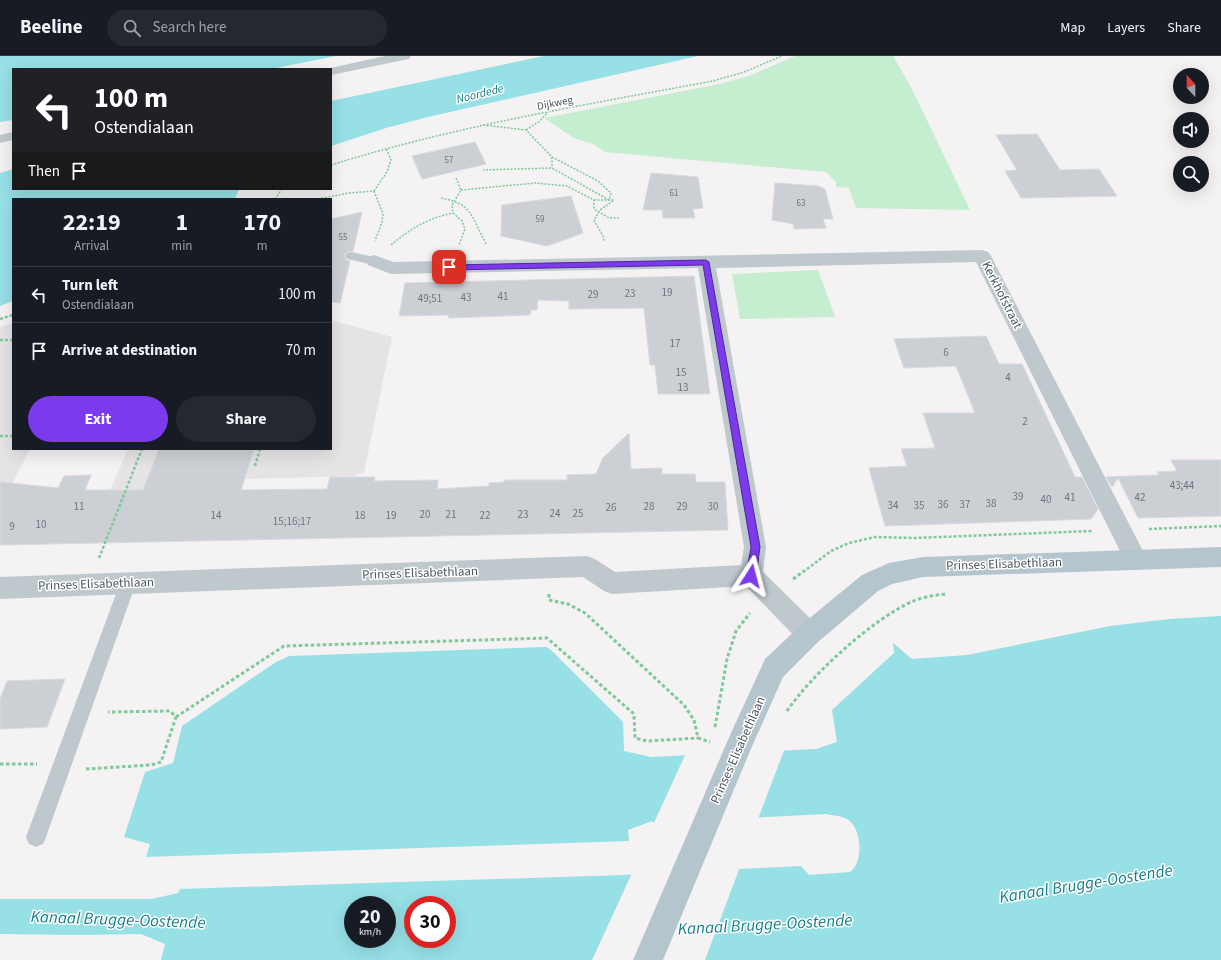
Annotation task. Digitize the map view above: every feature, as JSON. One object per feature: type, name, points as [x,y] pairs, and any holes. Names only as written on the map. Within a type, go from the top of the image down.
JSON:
[{"type":"main road","name":"Prinses Elisabethlaan","points":[[648,960],[740,742],[774,668],[809,634],[870,583],[889,574],[923,567],[1221,556]]},
{"type":"street","points":[[332,71],[404,56]]},
{"type":"street","points":[[0,139],[12,136]]},
{"type":"street","name":"Kerkhofstraat","points":[[706,262],[982,256],[1136,560]]},
{"type":"street","points":[[374,261],[391,268],[706,262],[756,547],[751,576],[809,634]]},
{"type":"street","name":"Prinses Elisabethlaan","points":[[0,588],[587,566],[612,583],[751,576]]},
{"type":"lane","points":[[352,256],[374,261]]},
{"type":"lane","points":[[36,837],[128,583]]},
{"type":"path","name":"Dijkweg","points":[[332,166],[386,148],[481,125],[713,81],[744,72],[782,56]]},
{"type":"path","points":[[526,130],[540,121],[548,112]]},
{"type":"path","points":[[481,125],[526,130],[552,158],[598,181],[611,193],[608,200]]},
{"type":"path","points":[[374,191],[387,172],[391,160],[386,148]]},
{"type":"path","points":[[552,158],[552,168]]},
{"type":"path","points":[[483,170],[552,168],[608,200]]},
{"type":"path","points":[[456,178],[461,190]]},
{"type":"path","points":[[453,213],[452,205],[461,190],[535,183],[567,186],[594,200],[614,200],[599,212],[594,220],[603,236],[604,248],[613,264]]},
{"type":"path","points":[[323,198],[349,193],[374,191]]},
{"type":"path","points":[[374,191],[383,214],[382,223],[376,235],[374,261]]},
{"type":"path","points":[[441,198],[454,200],[469,208],[476,227],[486,243],[468,267]]},
{"type":"path","points":[[594,200],[594,209],[609,218],[619,218]]},
{"type":"path","points":[[374,261],[407,231],[422,222],[437,216],[453,213],[459,216],[464,224],[465,231],[459,243],[468,267]]},
{"type":"path","points":[[0,319],[12,315]]},
{"type":"path","points":[[0,340],[12,340]]},
{"type":"path","points":[[0,436],[12,436]]},
{"type":"path","points":[[89,585],[142,450]]},
{"type":"path","points":[[255,466],[260,450]]},
{"type":"path","points":[[548,568],[549,600],[558,600],[572,605],[585,613],[678,699],[691,713],[696,724],[698,738]]},
{"type":"path","points":[[785,714],[794,700],[834,660],[872,628],[894,612],[913,602],[950,593]]},
{"type":"path","points":[[715,728],[727,659],[736,631],[754,607],[770,596]]},
{"type":"path","points":[[0,764],[61,767],[151,765],[161,762],[176,717],[284,646],[547,638],[634,714],[635,738],[647,741],[698,738],[713,743],[714,735]]},
{"type":"path","points":[[81,712],[170,711],[176,717]]},
{"type":"shaded area","points":[[332,320],[392,337],[364,472],[354,476],[245,479],[254,450],[332,450]]},
{"type":"shaded area","points":[[12,323],[12,450],[29,450],[0,508],[0,327]]},
{"type":"shaded area","points":[[128,450],[159,450],[123,541],[100,514]]},
{"type":"green space","points":[[795,56],[893,56],[912,89],[970,210],[856,208],[849,188],[836,187],[836,182],[826,172],[605,152],[593,144],[574,138],[544,118],[720,84],[749,76]]},
{"type":"green space","points":[[818,270],[835,317],[740,319],[732,274]]},
{"type":"water","points":[[0,56],[336,56],[276,68],[12,68],[12,120],[0,122]]},
{"type":"water","name":"Noordede","points":[[544,56],[698,56],[428,117],[386,128],[332,146],[332,101]]},
{"type":"water","points":[[12,169],[12,190],[239,190],[235,198],[12,198],[12,301],[0,306],[0,173]]},
{"type":"water","name":"Kanaal Brugge-Oostende","points":[[1221,616],[1221,960],[161,960],[165,944],[141,934],[0,934],[0,899],[152,899],[178,893],[180,889],[623,875],[801,866],[809,875],[850,872],[858,861],[858,837],[856,829],[852,823],[845,818],[825,814],[654,823],[652,821],[628,830],[629,841],[146,857],[150,844],[124,837],[145,772],[173,763],[182,726],[276,662],[289,656],[546,647],[550,649],[623,722],[624,751],[651,757],[816,749],[837,742],[832,710],[894,653],[893,643],[912,659],[967,655],[1110,626],[1169,619]]},
{"type":"pier","points":[[785,748],[758,819],[653,825],[686,753]]},
{"type":"pier","points":[[740,867],[705,960],[592,960],[632,873]]},
{"type":"building","points":[[1037,134],[1060,170],[1099,169],[1117,196],[1021,198],[1005,171],[1017,170],[996,135]]},
{"type":"building","points":[[475,142],[486,164],[422,179],[412,156]]},
{"type":"building","points":[[651,173],[698,177],[703,208],[693,209],[695,218],[663,218],[662,210],[643,210]]},
{"type":"building","points":[[775,183],[818,186],[825,189],[833,219],[823,219],[826,228],[794,229],[793,224],[772,220]]},
{"type":"building","points":[[571,196],[583,233],[547,246],[501,236],[502,205]]},
{"type":"building","points":[[362,212],[353,251],[347,252],[344,255],[346,260],[350,261],[340,303],[332,302],[332,219]]},
{"type":"building","points":[[694,276],[710,394],[658,394],[655,365],[650,365],[644,308],[569,309],[569,301],[538,300],[537,310],[531,310],[530,315],[448,318],[449,315],[399,316],[405,283]]},
{"type":"building","points":[[986,336],[999,364],[1022,364],[1075,477],[1082,477],[1098,509],[1091,519],[885,526],[869,468],[907,466],[901,449],[935,448],[923,413],[975,413],[956,366],[904,368],[894,339]]},
{"type":"building","points":[[629,433],[631,469],[662,468],[662,474],[695,474],[696,482],[725,482],[728,530],[0,545],[0,482],[58,488],[64,476],[91,475],[85,490],[143,490],[159,450],[254,450],[241,490],[327,489],[330,477],[375,477],[374,481],[438,480],[437,489],[489,486],[489,483],[504,482],[505,480],[567,480],[567,475],[596,474],[603,458]]},
{"type":"building","points":[[1171,460],[1221,460],[1221,516],[1138,518],[1118,478],[1112,487],[1106,477],[1159,475],[1157,472],[1177,471]]},
{"type":"building","points":[[65,679],[47,727],[0,729],[0,699],[7,681]]},
{"type":"route","points":[[449,267],[706,262],[756,547],[751,576]]}]
